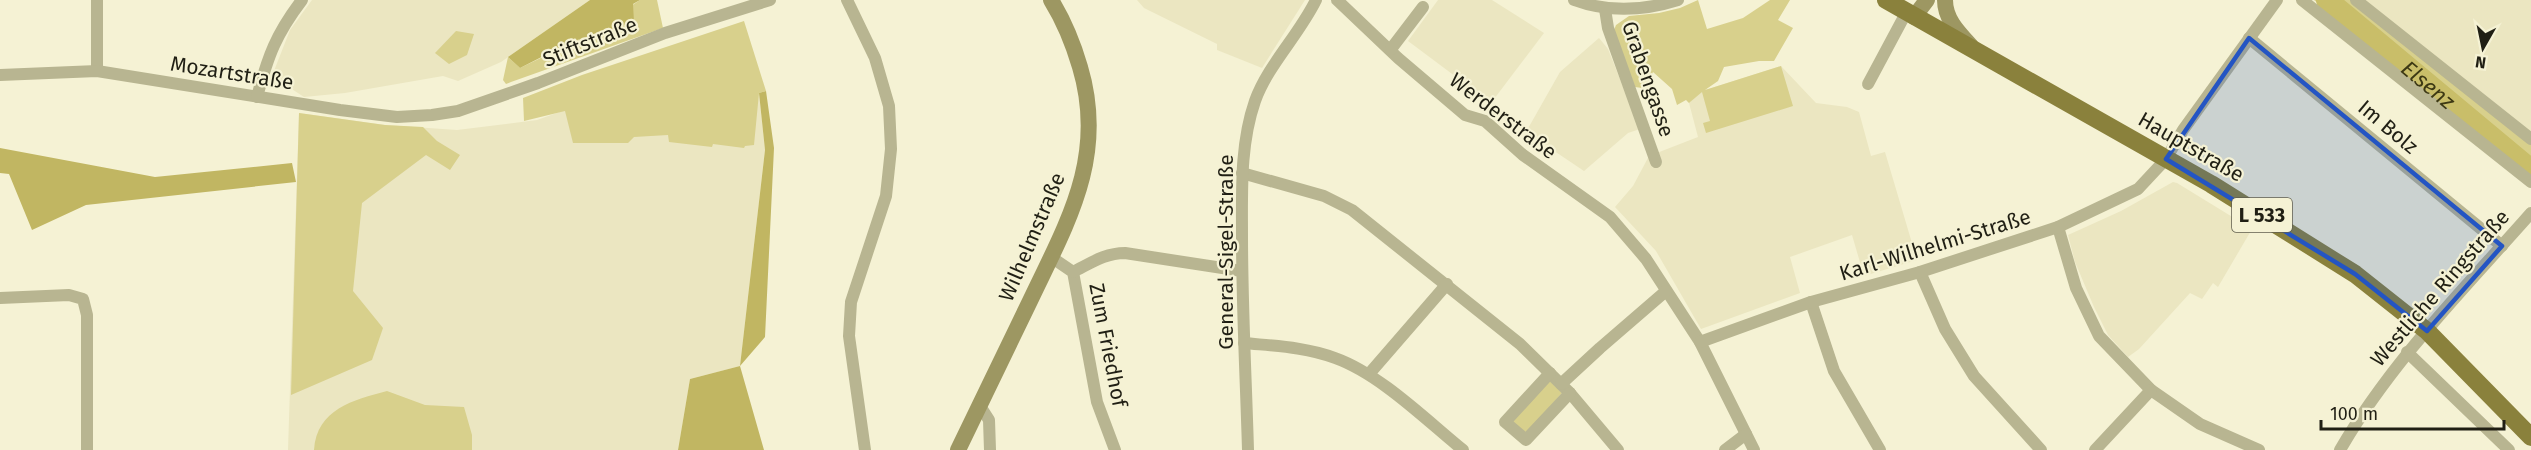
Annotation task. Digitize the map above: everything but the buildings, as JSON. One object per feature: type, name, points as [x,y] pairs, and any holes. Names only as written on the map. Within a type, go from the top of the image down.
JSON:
[{"type":"main road","name":"Wilhelmstraße","points":[[958,450],[1051,257],[1085,170],[1090,119],[1084,79],[1066,26],[1051,0]]},
{"type":"main road","name":"Hauptstraße","points":[[1886,0],[2286,229],[2355,274],[2427,331],[2531,437]]},
{"type":"main road","points":[[1910,15],[1927,0]]},
{"type":"main road","points":[[1945,0],[1945,10],[1955,28],[1975,51]]},
{"type":"street","points":[[97,0],[97,71]]},
{"type":"street","points":[[257,97],[267,58],[281,28],[301,0]]},
{"type":"street","name":"Stiftstraße","points":[[458,111],[538,84],[665,33],[770,0]]},
{"type":"street","points":[[847,0],[874,58],[889,106],[891,149],[886,196],[851,302],[849,336],[865,450]]},
{"type":"street","name":"General-Sigel-Straße","points":[[1248,450],[1242,270],[1242,173],[1248,128],[1256,100],[1265,81],[1316,0]]},
{"type":"street","name":"Werderstraße","points":[[1337,0],[1398,58],[1465,116],[1485,121],[1523,155],[1610,217],[1646,259],[1701,342],[1754,450]]},
{"type":"street","name":"Grabengasse","points":[[1581,1],[1605,9],[1634,10],[1678,0]]},
{"type":"street","name":"Karl-Wilhelmi-Straße","points":[[1701,342],[1811,302],[1920,272],[2058,227],[2138,189],[2166,159],[2183,130],[2277,0]]},
{"type":"street","points":[[2302,0],[2531,182]]},
{"type":"street","points":[[2356,0],[2531,139]]},
{"type":"street","points":[[1391,49],[1424,7]]},
{"type":"street","name":"Grabengasse","points":[[1605,9],[1608,28],[1656,162]]},
{"type":"street","points":[[1868,84],[1910,15]]},
{"type":"street","name":"Im Bolz","points":[[2248,38],[2502,246]]},
{"type":"street","name":"Mozartstraße","points":[[0,75],[97,71],[397,117],[458,111]]},
{"type":"street","points":[[1242,173],[1324,196],[1352,210],[1520,344],[1565,389],[1618,450]]},
{"type":"street","name":"Westliche Ringstraße","points":[[2340,450],[2360,415],[2407,352],[2531,213]]},
{"type":"street","points":[[2058,227],[2076,288],[2099,336],[2151,390],[2200,424],[2259,450]]},
{"type":"street","points":[[1073,272],[1098,258],[1113,253],[1242,270]]},
{"type":"street","name":"Zum Friedhof","points":[[1051,257],[1073,272],[1097,402],[1115,450]]},
{"type":"street","points":[[1920,272],[1945,329],[1974,376],[2041,450]]},
{"type":"street","points":[[1369,374],[1447,284]]},
{"type":"street","points":[[1550,373],[1505,422],[1526,440],[1565,389],[1608,341],[1666,291]]},
{"type":"street","points":[[0,298],[69,295],[83,299],[87,315],[87,450]]},
{"type":"street","points":[[1811,302],[1834,371],[1880,450]]},
{"type":"street","points":[[1244,343],[1300,348],[1336,358],[1369,374],[1463,450]]},
{"type":"street","points":[[2407,352],[2509,450]]},
{"type":"street","points":[[2095,450],[2151,390]]},
{"type":"street","points":[[980,406],[989,420],[990,450]]},
{"type":"street","points":[[1725,450],[1746,434]]},
{"type":"highlighted area","points":[[2249,38],[2502,246],[2427,331],[2355,274],[2166,159]]},
{"type":"shaded area","points":[[312,0],[590,0],[501,62],[458,81],[443,76],[345,93],[304,97],[272,76],[290,30]]},
{"type":"shaded area","points":[[590,0],[640,0],[633,4],[634,22],[571,42],[520,68],[508,57]]},
{"type":"shaded area","points":[[640,0],[657,0],[663,28],[506,84],[503,80],[508,57],[520,68],[584,37]]},
{"type":"shaded area","points":[[1137,0],[1305,0],[1262,68],[1217,50],[1217,44],[1144,8]]},
{"type":"shaded area","points":[[1438,0],[1492,0],[1544,33],[1491,103],[1408,41]]},
{"type":"shaded area","points":[[1698,0],[1707,29],[1743,18],[1770,0],[1790,0],[1778,20],[1793,28],[1774,61],[1724,67],[1718,81],[1705,90],[1781,66],[1793,106],[1706,133],[1703,123],[1710,121],[1702,92],[1689,103],[1686,100],[1677,105],[1672,89],[1653,72],[1648,83],[1642,88],[1635,87],[1614,30],[1616,25],[1629,16],[1659,13],[1680,8]]},
{"type":"shaded area","points":[[2314,0],[2363,0],[2531,135],[2531,176]]},
{"type":"shaded area","points":[[2363,0],[2531,0],[2531,135]]},
{"type":"shaded area","points":[[744,21],[766,91],[759,93],[754,145],[744,148],[713,144],[712,147],[669,142],[668,135],[634,137],[628,143],[573,143],[565,111],[524,121],[523,98],[582,75]]},
{"type":"shaded area","points":[[456,31],[474,34],[467,55],[449,64],[435,53]]},
{"type":"shaded area","points":[[1599,38],[1608,49],[1640,129],[1628,133],[1584,171],[1526,132],[1560,72]]},
{"type":"shaded area","points":[[1781,66],[1816,103],[1847,107],[1859,112],[1871,156],[1885,152],[1917,260],[1864,276],[1852,235],[1790,257],[1800,293],[1701,329],[1656,251],[1615,207],[1633,186],[1649,156],[1698,137],[1689,103],[1702,91]]},
{"type":"shaded area","points":[[766,91],[774,148],[765,337],[740,366],[765,150],[759,93]]},
{"type":"shaded area","points":[[759,93],[765,150],[740,366],[690,379],[678,450],[288,450],[299,113],[385,125],[457,130],[537,120],[565,110]]},
{"type":"shaded area","points":[[299,113],[385,125],[423,127],[437,141],[460,155],[450,170],[426,155],[362,203],[353,291],[383,328],[372,360],[291,395]]},
{"type":"shaded area","points":[[0,148],[155,177],[292,163],[296,182],[86,205],[32,230],[9,174],[0,173]]},
{"type":"shaded area","points":[[2173,182],[2252,229],[2218,287],[2213,283],[2202,299],[2190,293],[2139,349],[2128,357],[2108,335],[2094,307],[2075,262],[2068,235],[2121,211]]},
{"type":"shaded area","points":[[740,366],[764,450],[678,450],[690,379]]},
{"type":"shaded area","points":[[1550,381],[1562,393],[1526,434],[1512,421]]},
{"type":"shaded area","points":[[387,391],[425,405],[464,407],[472,435],[472,450],[314,450],[317,436],[329,416],[350,403]]},
{"type":"waterway","name":"Elsenz","points":[[2327,0],[2531,170]]}]
